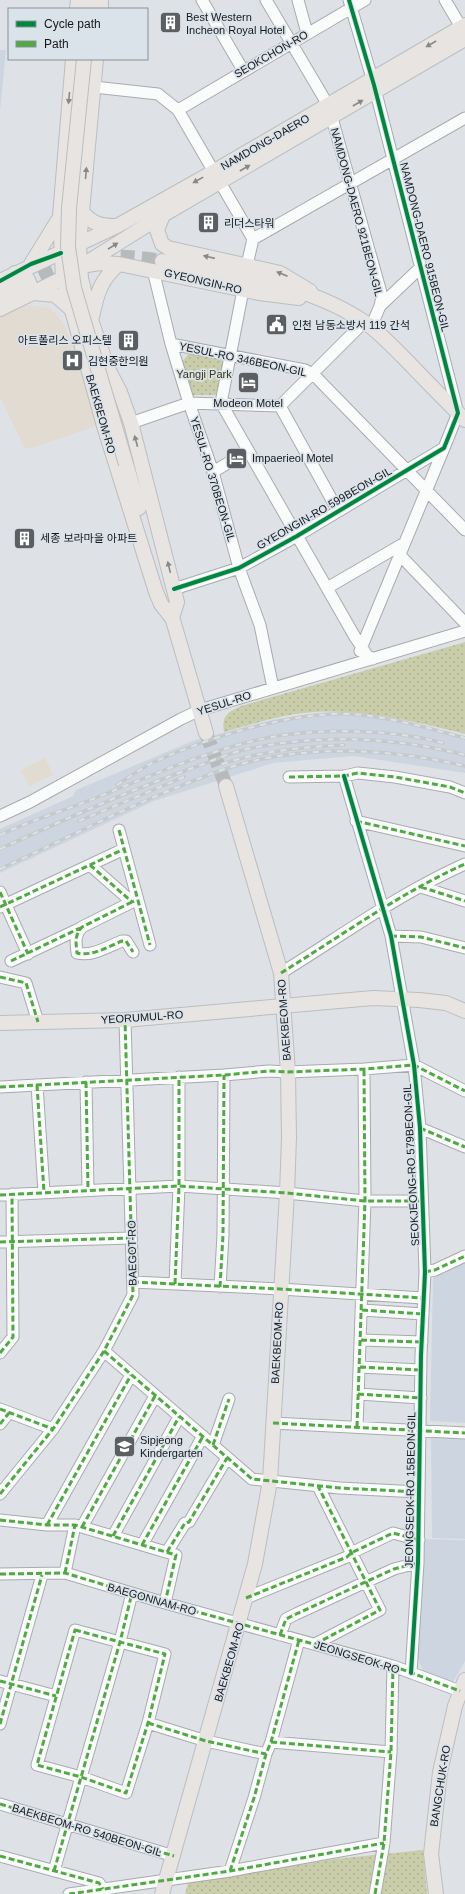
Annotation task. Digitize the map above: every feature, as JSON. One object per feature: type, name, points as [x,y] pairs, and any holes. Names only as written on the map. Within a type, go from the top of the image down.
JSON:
[{"type":"main road","points":[[0,296],[28,291],[63,278],[163,215],[217,177],[374,86],[464,30]]},
{"type":"main road","name":"BAEKBEOM-RO","points":[[72,60],[60,216],[63,278],[70,308],[104,426],[156,592],[160,604],[172,618]]},
{"type":"main road","name":"BAEKBEOM-RO","points":[[84,60],[69,208],[68,243],[70,269],[74,288],[206,733]]},
{"type":"main road","name":"BAEKBEOM-RO","points":[[96,60],[79,244],[80,268],[84,294],[91,320],[108,369],[120,392],[131,423],[177,602],[172,618]]},
{"type":"main road","name":"NAMDONG-DAERO","points":[[0,281],[15,273],[35,258],[61,253],[217,177]]},
{"type":"main road","points":[[82,212],[96,225],[116,226]]},
{"type":"main road","points":[[163,215],[159,223],[158,237],[162,244],[168,248]]},
{"type":"main road","points":[[35,258],[60,216]]},
{"type":"main road","points":[[159,268],[157,261],[159,254],[163,249],[168,248]]},
{"type":"main road","name":"GYEONGIN-RO","points":[[168,248],[280,273],[327,302],[367,324],[385,339],[461,417]]},
{"type":"main road","name":"GYEONGIN-RO","points":[[80,268],[100,263],[119,264],[262,281],[327,302]]},
{"type":"main road","points":[[91,320],[100,286],[107,274],[119,264]]},
{"type":"main road","name":"GYEONGIN-RO","points":[[159,268],[243,290],[327,302]]},
{"type":"main road","points":[[0,309],[28,291],[30,285],[28,279],[20,273],[15,273]]},
{"type":"main road","points":[[28,291],[55,295],[70,308]]},
{"type":"main road","name":"BAEKBEOM-RO","points":[[164,1887],[240,1623],[255,1564],[270,1481],[280,1289],[287,1193],[289,1137],[288,1072],[281,973],[226,786]]},
{"type":"main road","name":"YEORUMUL-RO","points":[[0,1023],[125,1020],[366,999],[403,999],[446,1003],[465,1011]]},
{"type":"main road","name":"BANGCHUK-RO","points":[[436,1894],[431,1854],[440,1772],[455,1706],[463,1685]]},
{"type":"street","points":[[202,0],[243,70]]},
{"type":"street","name":"NAMDONG-DAERO 921BEON-GIL","points":[[266,0],[330,111],[349,185],[380,289],[382,297],[380,306]]},
{"type":"street","points":[[298,0],[307,33]]},
{"type":"street","name":"SEOKCHON-RO","points":[[178,110],[243,70],[291,43],[350,4],[365,0]]},
{"type":"street","points":[[445,0],[464,30]]},
{"type":"street","name":"NAMDONG-DAERO 915BEON-GIL","points":[[350,4],[374,86],[461,417]]},
{"type":"street","points":[[94,87],[158,94],[178,110],[253,239],[248,265]]},
{"type":"street","points":[[253,239],[465,118]]},
{"type":"street","points":[[131,423],[189,403],[221,402],[280,406],[311,374],[367,324],[380,306],[421,267]]},
{"type":"street","name":"YESUL-RO 370BEON-GIL","points":[[159,268],[171,344],[189,403],[213,472],[240,568],[260,625],[273,688]]},
{"type":"street","points":[[243,290],[221,402],[355,637],[367,655],[373,659]]},
{"type":"street","name":"YESUL-RO 346BEON-GIL","points":[[171,344],[305,370],[311,374],[465,530]]},
{"type":"street","name":"GYEONGIN-RO 599BEON-GIL","points":[[280,406],[338,511]]},
{"type":"street","points":[[356,664],[397,552],[405,542],[444,448],[461,417]]},
{"type":"street","name":"GYEONGIN-RO 599BEON-GIL","points":[[174,589],[240,568],[297,536],[444,448]]},
{"type":"street","points":[[213,472],[248,451]]},
{"type":"street","points":[[327,588],[397,552]]},
{"type":"street","points":[[397,552],[465,623]]},
{"type":"street","name":"YESUL-RO","points":[[0,816],[30,802],[200,710],[465,631]]},
{"type":"street","points":[[289,777],[344,776],[358,773],[450,787],[465,793]]},
{"type":"street","name":"SEOKJEONG-RO 579BEON-GIL","points":[[344,776],[391,936],[414,1065],[420,1128],[421,1201],[425,1272],[423,1306]]},
{"type":"street","points":[[356,821],[465,846]]},
{"type":"street","points":[[119,830],[135,901],[150,945]]},
{"type":"street","points":[[3,905],[124,850]]},
{"type":"street","points":[[281,973],[383,908],[442,874],[465,864]]},
{"type":"street","points":[[90,865],[135,901]]},
{"type":"street","points":[[421,887],[465,901]]},
{"type":"street","points":[[0,892],[3,905],[28,954]]},
{"type":"street","points":[[11,961],[135,901]]},
{"type":"street","points":[[82,927],[76,934],[75,940],[77,953],[91,953],[122,941],[126,941],[133,952]]},
{"type":"street","points":[[391,936],[422,937],[465,948]]},
{"type":"street","points":[[0,977],[26,982],[38,1022]]},
{"type":"street","name":"BAEGOT-RO","points":[[0,1494],[53,1429],[104,1351],[133,1295],[125,1020]]},
{"type":"street","points":[[0,1087],[224,1075],[269,1070],[288,1072],[364,1069],[414,1065],[465,1091]]},
{"type":"street","points":[[357,1427],[363,1296],[365,1201],[364,1069]]},
{"type":"street","points":[[220,1287],[223,1235],[225,1130],[224,1075]]},
{"type":"street","points":[[175,1284],[179,1186],[179,1077]]},
{"type":"street","points":[[86,1082],[88,1190]]},
{"type":"street","points":[[37,1085],[44,1192]]},
{"type":"street","points":[[420,1128],[465,1147]]},
{"type":"street","points":[[0,1195],[131,1187],[179,1186],[287,1193],[365,1201],[421,1201]]},
{"type":"street","points":[[0,1353],[13,1337],[12,1194]]},
{"type":"street","points":[[0,1242],[131,1238]]},
{"type":"street","points":[[425,1272],[435,1270],[465,1256]]},
{"type":"street","points":[[133,1282],[280,1289],[363,1296],[423,1306]]},
{"type":"street","points":[[362,1310],[423,1306]]},
{"type":"street","name":"JEONGSEOK-RO 15BEON-GIL","points":[[411,1674],[419,1540],[423,1306]]},
{"type":"street","points":[[361,1340],[422,1342]]},
{"type":"street","points":[[104,1351],[252,1479],[318,1486],[420,1492]]},
{"type":"street","points":[[360,1367],[421,1370]]},
{"type":"street","points":[[48,1525],[131,1375]]},
{"type":"street","points":[[358,1394],[421,1398]]},
{"type":"street","points":[[65,1573],[78,1526],[155,1396]]},
{"type":"street","points":[[213,1445],[229,1399]]},
{"type":"street","points":[[0,1424],[4,1411],[53,1429]]},
{"type":"street","points":[[113,1536],[179,1417]]},
{"type":"street","points":[[273,1423],[465,1433]]},
{"type":"street","points":[[142,1545],[203,1436]]},
{"type":"street","points":[[167,1552],[185,1523],[189,1522],[227,1458]]},
{"type":"street","points":[[315,1644],[380,1610],[318,1486]]},
{"type":"street","points":[[0,1520],[48,1525],[78,1526],[176,1555],[165,1603]]},
{"type":"street","points":[[246,1598],[347,1557],[352,1553],[393,1533],[419,1540]]},
{"type":"street","points":[[280,1635],[286,1619],[394,1569],[418,1563]]},
{"type":"street","name":"BAEGONNAM-RO","points":[[0,1574],[42,1575],[65,1573],[165,1603],[240,1623]]},
{"type":"street","points":[[0,1724],[42,1575]]},
{"type":"street","points":[[54,1871],[120,1642],[132,1593]]},
{"type":"street","name":"JEONGSEOK-RO","points":[[240,1623],[392,1666],[411,1674],[463,1685]]},
{"type":"street","points":[[75,1630],[120,1642],[165,1654],[148,1723],[126,1793],[81,1777],[37,1765],[75,1630]]},
{"type":"street","name":"JEONGSEOK-RO","points":[[230,1871],[287,1689],[299,1640]]},
{"type":"street","points":[[375,1894],[384,1843],[391,1752],[392,1666]]},
{"type":"street","points":[[0,1681],[56,1696]]},
{"type":"street","points":[[148,1723],[206,1741],[266,1754]]},
{"type":"street","points":[[271,1742],[391,1752]]},
{"type":"street","name":"BAEKBEOM-RO 540BEON-GIL","points":[[0,1804],[68,1823],[174,1856]]},
{"type":"street","points":[[69,1894],[104,1889],[164,1887],[230,1871],[384,1843]]},
{"type":"street","points":[[0,1856],[99,1883],[104,1889]]},
{"type":"shaded area","points":[[0,50],[6,50],[0,111]]},
{"type":"shaded area","points":[[29,305],[49,308],[56,314],[64,325],[75,351],[96,426],[29,449],[24,447],[0,397],[0,316]]},
{"type":"shaded area","points":[[350,713],[391,718],[465,736],[465,773],[354,756],[273,763],[154,801],[0,873],[0,829],[73,796],[76,790],[195,740],[271,720],[309,714]]},
{"type":"shaded area","points":[[45,758],[53,775],[29,786],[21,770]]},
{"type":"shaded area","points":[[465,1261],[465,1423],[430,1421],[433,1277]]},
{"type":"shaded area","points":[[431,1436],[465,1437],[465,1539],[432,1538]]},
{"type":"shaded area","points":[[421,1539],[465,1540],[465,1661],[453,1682],[449,1684],[424,1672],[419,1662],[417,1651]]},
{"type":"green space","name":"Yangji Park","points":[[189,353],[219,358],[224,364],[216,395],[192,395],[182,362]]},
{"type":"green space","points":[[465,642],[465,734],[390,717],[352,712],[302,713],[268,720],[224,732],[223,727],[226,715],[232,710],[241,706]]},
{"type":"green space","points":[[423,1850],[427,1894],[185,1894],[188,1883],[335,1859]]},
{"type":"tunnel","points":[[21,286],[58,269],[105,257],[141,258],[162,261]]},
{"type":"tunnel","points":[[206,733],[226,786]]},
{"type":"railway","points":[[117,785],[150,764],[196,745],[249,728],[303,717],[329,714],[366,715],[409,723],[465,738]]},
{"type":"railway","points":[[0,835],[210,753],[271,737],[346,731],[397,734],[443,743]]},
{"type":"railway","points":[[0,849],[139,788],[227,755],[252,748],[332,739],[386,741],[412,744],[465,755]]},
{"type":"railway","points":[[222,764],[282,750],[344,745]]},
{"type":"railway","points":[[0,869],[156,796],[215,772],[253,761],[279,756],[332,751],[386,753],[412,756],[465,766]]},
{"type":"railway","points":[[79,821],[184,777]]},
{"type":"marked path","points":[[289,777],[344,776],[358,773],[395,777],[450,787],[465,793]]},
{"type":"marked path","points":[[356,821],[465,846]]},
{"type":"marked path","points":[[119,830],[150,945]]},
{"type":"marked path","points":[[0,907],[124,849]]},
{"type":"marked path","points":[[281,973],[394,901],[441,875],[465,864]]},
{"type":"marked path","points":[[90,865],[132,902],[134,901]]},
{"type":"marked path","points":[[421,887],[465,901]]},
{"type":"marked path","points":[[0,892],[28,954]]},
{"type":"marked path","points":[[132,902],[82,927],[78,933],[76,942],[77,953],[89,954],[122,941],[126,941],[133,952]]},
{"type":"marked path","points":[[11,961],[80,928]]},
{"type":"marked path","points":[[391,936],[421,937],[465,948]]},
{"type":"marked path","points":[[0,977],[26,983],[38,1022]]},
{"type":"marked path","points":[[0,1494],[53,1429],[104,1351],[133,1295],[125,1020]]},
{"type":"marked path","points":[[0,1087],[224,1075],[269,1071],[288,1072],[364,1069],[414,1065],[465,1091]]},
{"type":"marked path","points":[[357,1427],[365,1201],[364,1069]]},
{"type":"marked path","points":[[220,1287],[223,1235],[224,1075]]},
{"type":"marked path","points":[[175,1284],[179,1186],[179,1077]]},
{"type":"marked path","points":[[86,1082],[88,1190]]},
{"type":"marked path","points":[[37,1085],[44,1192]]},
{"type":"marked path","points":[[420,1128],[465,1147]]},
{"type":"marked path","points":[[0,1195],[179,1186],[287,1193],[365,1201],[421,1201]]},
{"type":"marked path","points":[[0,1353],[13,1337],[12,1194]]},
{"type":"marked path","points":[[0,1242],[131,1238]]},
{"type":"marked path","points":[[425,1272],[435,1270],[465,1256]]},
{"type":"marked path","points":[[133,1282],[423,1298]]},
{"type":"marked path","points":[[362,1310],[423,1314]]},
{"type":"marked path","points":[[361,1340],[422,1342]]},
{"type":"marked path","points":[[104,1351],[252,1479],[340,1488],[419,1492]]},
{"type":"marked path","points":[[360,1367],[421,1370]]},
{"type":"marked path","points":[[47,1525],[131,1375]]},
{"type":"marked path","points":[[358,1394],[421,1398]]},
{"type":"marked path","points":[[82,1527],[155,1396]]},
{"type":"marked path","points":[[213,1445],[229,1399]]},
{"type":"marked path","points":[[0,1409],[53,1429]]},
{"type":"marked path","points":[[0,1424],[9,1413]]},
{"type":"marked path","points":[[113,1536],[179,1417]]},
{"type":"marked path","points":[[273,1423],[465,1433]]},
{"type":"marked path","points":[[142,1545],[203,1436]]},
{"type":"marked path","points":[[167,1552],[185,1523],[189,1522],[227,1458]]},
{"type":"marked path","points":[[315,1644],[380,1610],[318,1486]]},
{"type":"marked path","points":[[0,1520],[47,1525],[75,1525],[176,1555],[165,1603]]},
{"type":"marked path","points":[[65,1573],[75,1525]]},
{"type":"marked path","points":[[246,1598],[347,1557],[351,1553],[393,1533],[419,1540]]},
{"type":"marked path","points":[[280,1635],[286,1619],[394,1569],[418,1563]]},
{"type":"marked path","points":[[0,1574],[65,1573],[165,1603],[393,1666],[460,1691]]},
{"type":"marked path","points":[[0,1724],[42,1575]]},
{"type":"marked path","points":[[54,1871],[120,1642],[132,1593]]},
{"type":"marked path","points":[[75,1630],[165,1654],[148,1723],[126,1793],[81,1777],[37,1765],[75,1630]]},
{"type":"marked path","points":[[230,1871],[271,1742],[299,1640]]},
{"type":"marked path","points":[[375,1894],[384,1843],[391,1752],[393,1666]]},
{"type":"marked path","points":[[0,1681],[56,1696]]},
{"type":"marked path","points":[[148,1723],[206,1741],[266,1754]]},
{"type":"marked path","points":[[271,1742],[391,1752]]},
{"type":"marked path","points":[[0,1804],[174,1856]]},
{"type":"marked path","points":[[69,1894],[230,1871],[384,1843]]},
{"type":"marked path","points":[[0,1856],[99,1883],[103,1889]]},
{"type":"cycle path","points":[[174,589],[239,568],[297,536],[444,448],[458,413],[374,85],[349,0]]},
{"type":"cycle path","points":[[0,281],[31,264],[61,253]]},
{"type":"cycle path","points":[[344,776],[391,936],[414,1065],[420,1128],[425,1272],[421,1355],[418,1563],[411,1673]]},
{"type":"place","name":"Best Western Incheon Royal Hotel","points":[[171,23]]},
{"type":"place","name":"리더스타워","points":[[209,223]]},
{"type":"place","name":"인천 남동소방서 119 간석","points":[[277,325]]},
{"type":"place","name":"아트폴리스 오피스텔","points":[[128,340]]},
{"type":"place","name":"김현중한의원","points":[[72,361]]},
{"type":"place","name":"Modeon Motel","points":[[248,383]]},
{"type":"place","name":"Impaerieol Motel","points":[[237,458]]},
{"type":"place","name":"세종 보라마을 아파트","points":[[25,538]]},
{"type":"place","name":"Sipjeong Kindergarten","points":[[125,1446]]}]
